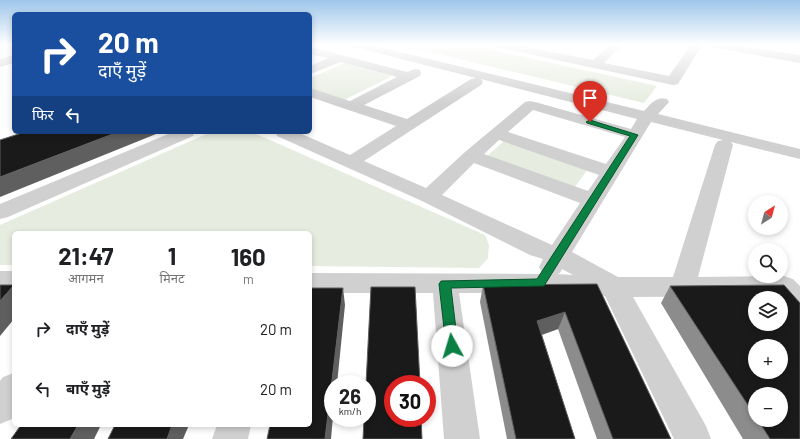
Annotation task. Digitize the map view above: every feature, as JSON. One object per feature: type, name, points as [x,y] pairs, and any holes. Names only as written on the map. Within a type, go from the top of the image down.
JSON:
[{"type":"street","points":[[368,65],[408,76]]},
{"type":"street","points":[[452,65],[800,154]]},
{"type":"street","points":[[597,65],[673,81],[683,65]]},
{"type":"street","points":[[351,106],[425,68]]},
{"type":"street","points":[[351,162],[476,82]]},
{"type":"street","points":[[312,93],[409,125]]},
{"type":"street","points":[[540,283],[559,256],[592,200],[634,135],[647,116],[662,102]]},
{"type":"street","points":[[429,197],[471,156],[530,105],[634,135]]},
{"type":"street","points":[[0,212],[182,134]]},
{"type":"street","points":[[288,134],[429,197],[538,248],[559,256],[614,287],[693,439]]},
{"type":"street","points":[[497,134],[610,172]]},
{"type":"street","points":[[683,285],[724,145]]},
{"type":"street","points":[[471,156],[592,200]]},
{"type":"street","points":[[0,281],[12,281]]},
{"type":"street","points":[[312,283],[540,283],[614,287],[683,285],[784,286],[800,304]]},
{"type":"street","points":[[445,284],[462,439]]},
{"type":"street","points":[[0,408],[12,391]]},
{"type":"street","points":[[230,439],[233,427]]},
{"type":"shaded area","points":[[339,65],[354,65],[392,76],[344,100],[312,90],[312,77]]},
{"type":"shaded area","points":[[487,65],[563,65],[657,86],[644,103]]},
{"type":"shaded area","points":[[206,134],[257,134],[485,235],[489,245],[488,258],[479,268],[312,266],[312,231],[12,231],[12,265],[0,265],[0,225]]},
{"type":"shaded area","points":[[504,141],[588,169],[574,188],[486,157]]},
{"type":"building","points":[[19,134],[113,134],[0,177],[0,140]]},
{"type":"building","points":[[597,284],[671,439],[613,439],[565,312],[537,321],[575,439],[516,439],[483,285]]},
{"type":"building","points":[[0,285],[12,285],[12,287],[0,301]]},
{"type":"building","points":[[784,285],[800,303],[800,439],[770,439],[762,427],[788,427],[788,387],[748,387],[748,405],[670,286]]},
{"type":"building","points":[[371,287],[415,287],[420,375],[384,375],[384,427],[421,427],[422,439],[363,439],[364,427],[376,427],[376,375],[366,375]]},
{"type":"building","points":[[312,288],[343,288],[333,375],[324,375],[324,427],[326,427],[325,439],[267,439],[270,427],[312,427]]},
{"type":"building","points":[[20,427],[77,427],[70,439],[11,439]]},
{"type":"building","points":[[114,427],[171,427],[167,439],[108,439]]},
{"type":"route","points":[[452,346],[445,284],[540,283],[559,256],[592,200],[634,135],[590,122]]}]
